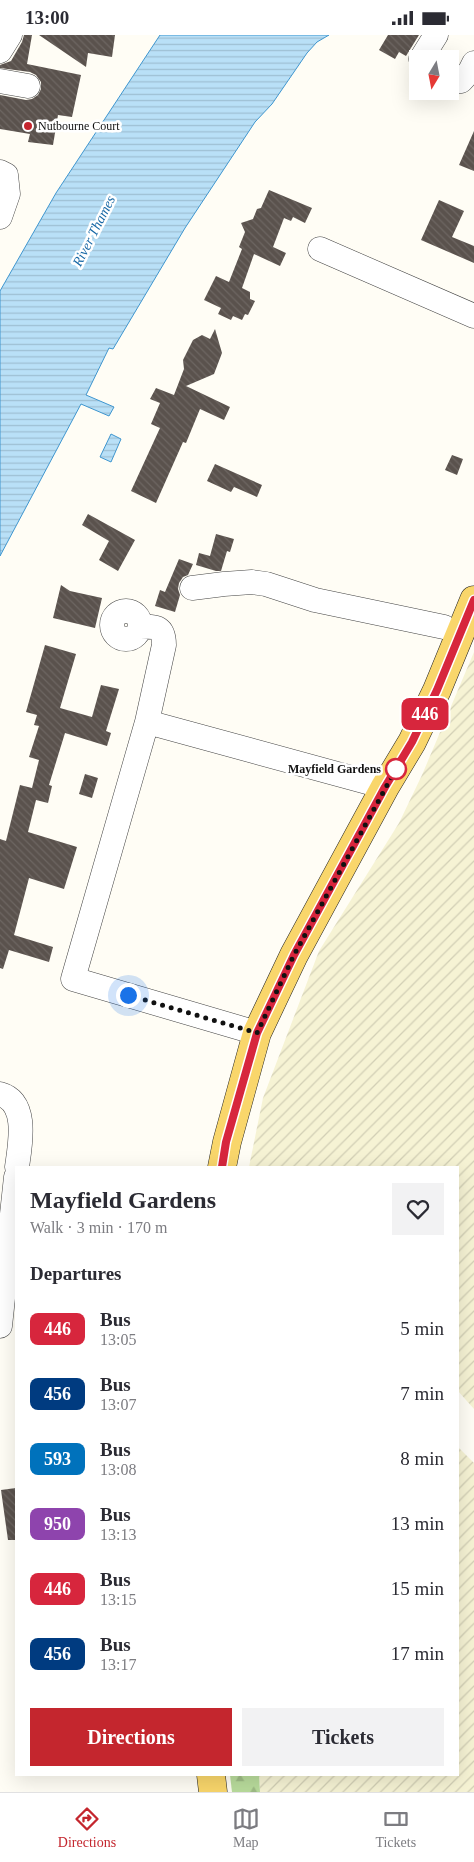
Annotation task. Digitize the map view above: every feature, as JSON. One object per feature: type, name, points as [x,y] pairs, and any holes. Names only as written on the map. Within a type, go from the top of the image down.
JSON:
[{"type":"main road","points":[[222,1166],[226,1142],[257,1033],[294,955],[385,787],[412,742],[437,690],[474,600]]},
{"type":"main road","points":[[211,1776],[213,1792]]},
{"type":"street","points":[[0,51],[10,35]]},
{"type":"street","points":[[427,50],[436,35]]},
{"type":"street","points":[[0,81],[28,86]]},
{"type":"street","points":[[0,172],[6,175],[8,194],[0,217]]},
{"type":"street","points":[[320,249],[474,316]]},
{"type":"street","points":[[192,588],[203,585],[252,582],[285,589],[315,600],[444,627]]},
{"type":"street","points":[[140,627],[158,628],[162,631],[164,643],[147,722],[73,979],[257,1033]]},
{"type":"street","points":[[147,722],[385,787]]},
{"type":"street","points":[[0,1094],[10,1097],[18,1109],[18,1160]]},
{"type":"street","points":[[0,1326],[10,1290],[15,1196]]},
{"type":"shaded area","points":[[474,652],[474,1409],[459,1392],[459,1166],[249,1166],[263,1098],[319,951],[399,823],[422,775]]},
{"type":"shaded area","points":[[459,1448],[474,1463],[474,1792],[260,1792],[259,1776],[459,1776]]},
{"type":"green space","points":[[230,1776],[259,1776],[260,1792],[232,1792]]},
{"type":"water","name":"River Thames","points":[[160,35],[329,35],[317,42],[307,53],[272,104],[255,122],[185,228],[113,349],[109,348],[86,395],[114,407],[109,416],[81,404],[0,556],[0,291],[56,193]]},
{"type":"water","points":[[111,434],[121,439],[111,462],[100,457]]},
{"type":"building","points":[[24,35],[32,35],[27,64],[81,75],[72,117],[58,115],[53,145],[28,142],[30,134],[0,129],[0,95],[26,100],[38,95],[41,89],[41,82],[36,75],[30,72],[0,68],[0,65],[11,61]]},
{"type":"building","points":[[39,35],[115,35],[112,57],[88,53],[86,67]]},
{"type":"building","points":[[388,35],[419,35],[406,56],[399,52],[395,59],[379,50]]},
{"type":"building","points":[[474,131],[474,171],[459,165]]},
{"type":"building","points":[[269,190],[312,208],[305,223],[293,217],[291,221],[284,218],[273,247],[286,253],[280,266],[254,254],[242,288],[250,292],[250,299],[255,301],[248,315],[245,314],[242,320],[233,316],[231,320],[218,314],[221,308],[204,300],[216,276],[229,282],[242,249],[239,247],[245,232],[241,223],[253,219],[257,209],[261,208]]},
{"type":"building","points":[[439,200],[464,211],[452,237],[474,246],[474,263],[421,240]]},
{"type":"building","points":[[215,329],[222,353],[214,374],[186,386],[230,407],[224,420],[200,409],[186,443],[183,442],[156,503],[131,491],[160,428],[151,424],[160,403],[150,399],[156,388],[174,395],[184,369],[183,360],[193,340],[202,335],[210,339]]},
{"type":"building","points":[[452,455],[463,459],[457,475],[445,470]]},
{"type":"building","points":[[215,464],[262,485],[257,497],[234,487],[231,492],[207,481]]},
{"type":"building","points":[[88,514],[135,540],[118,571],[99,560],[109,541],[82,525]]},
{"type":"building","points":[[216,534],[234,539],[230,552],[227,551],[221,571],[196,565],[199,553],[210,556]]},
{"type":"building","points":[[179,559],[193,564],[188,575],[183,577],[179,583],[180,595],[175,612],[155,606],[160,590],[165,592]]},
{"type":"building","points":[[61,585],[70,591],[102,598],[95,628],[53,618]]},
{"type":"building","points":[[45,645],[76,654],[60,708],[92,717],[101,685],[119,689],[106,731],[111,733],[107,746],[65,733],[49,785],[52,786],[48,803],[36,800],[28,832],[77,847],[64,889],[29,878],[14,935],[53,947],[49,962],[9,950],[3,969],[0,968],[0,839],[6,841],[20,785],[32,788],[39,760],[29,757],[39,726],[34,725],[37,715],[26,712]]},
{"type":"building","points":[[85,774],[98,778],[92,798],[79,794]]},
{"type":"building","points":[[15,1488],[15,1540],[8,1540],[1,1490]]},
{"type":"bus line","name":"446","points":[[222,1166],[226,1142],[257,1033],[294,955],[385,787],[412,742],[437,690],[474,600]]},
{"type":"place","name":"Nutbourne Court","points":[[28,126]]},
{"type":"place","name":"Mayfield Gardens","points":[[396,769]]},
{"type":"route","points":[[128,995],[257,1033],[294,955],[396,769]]}]
